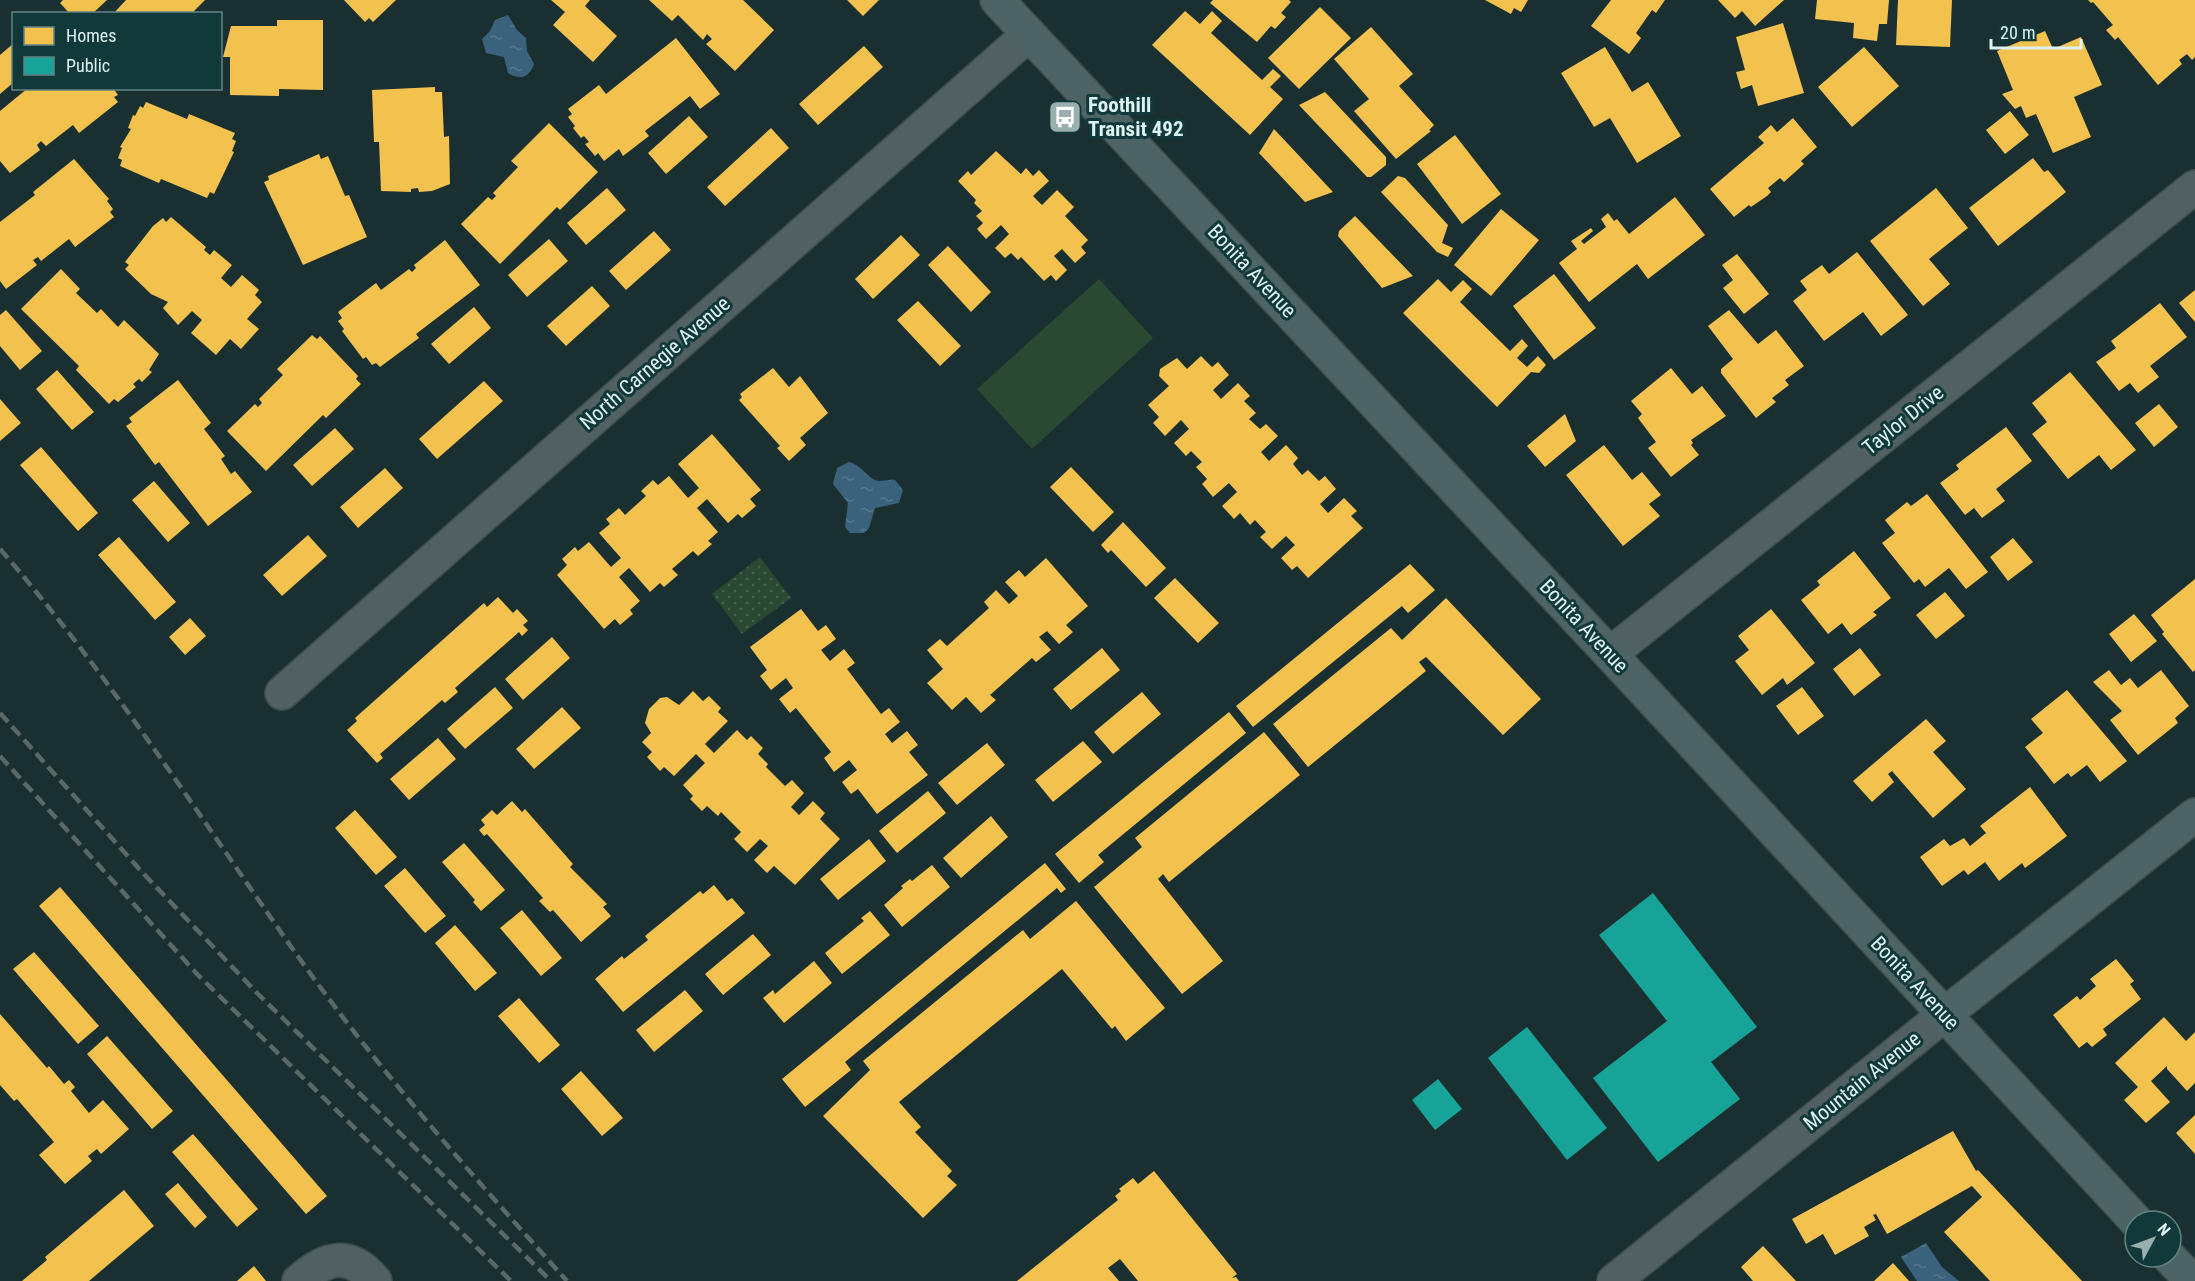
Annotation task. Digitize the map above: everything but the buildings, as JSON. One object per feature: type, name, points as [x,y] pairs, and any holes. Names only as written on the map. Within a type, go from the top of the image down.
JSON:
[{"type":"main road","name":"Bonita Avenue","points":[[997,0],[1610,654],[2125,1209]]},
{"type":"main road","name":"Mountain Avenue","points":[[1944,1015],[2195,815]]},
{"type":"main road","points":[[2180,1269],[2192,1281]]},
{"type":"street","name":"North Carnegie Avenue","points":[[282,693],[1029,34]]},
{"type":"street","name":"Taylor Drive","points":[[1610,654],[2195,187]]},
{"type":"street","name":"Mountain Avenue","points":[[1614,1281],[1944,1015]]},
{"type":"street","points":[[299,1281],[309,1272],[333,1260],[361,1265],[375,1281]]},
{"type":"green space","points":[[1099,279],[1153,338],[1032,449],[977,389]]},
{"type":"green space","points":[[760,557],[791,598],[742,634],[712,594]]},
{"type":"water","points":[[508,15],[517,30],[526,38],[527,51],[534,64],[527,75],[520,77],[508,73],[504,57],[486,53],[482,39],[490,31],[495,20]]},
{"type":"water","points":[[849,462],[876,480],[895,480],[903,490],[899,503],[875,508],[869,528],[864,533],[850,533],[845,527],[848,503],[833,484],[837,468]]},
{"type":"water","points":[[1926,1243],[1942,1267],[1959,1281],[1917,1281],[1901,1257]]},
{"type":"railway","points":[[0,549],[79,646],[117,697],[328,998],[462,1162],[567,1281]]},
{"type":"railway","points":[[0,713],[142,872],[258,994],[551,1281]]},
{"type":"railway","points":[[0,756],[197,974],[511,1281]]},
{"type":"place","name":"Foothill Transit 492","points":[[1065,117]]}]
